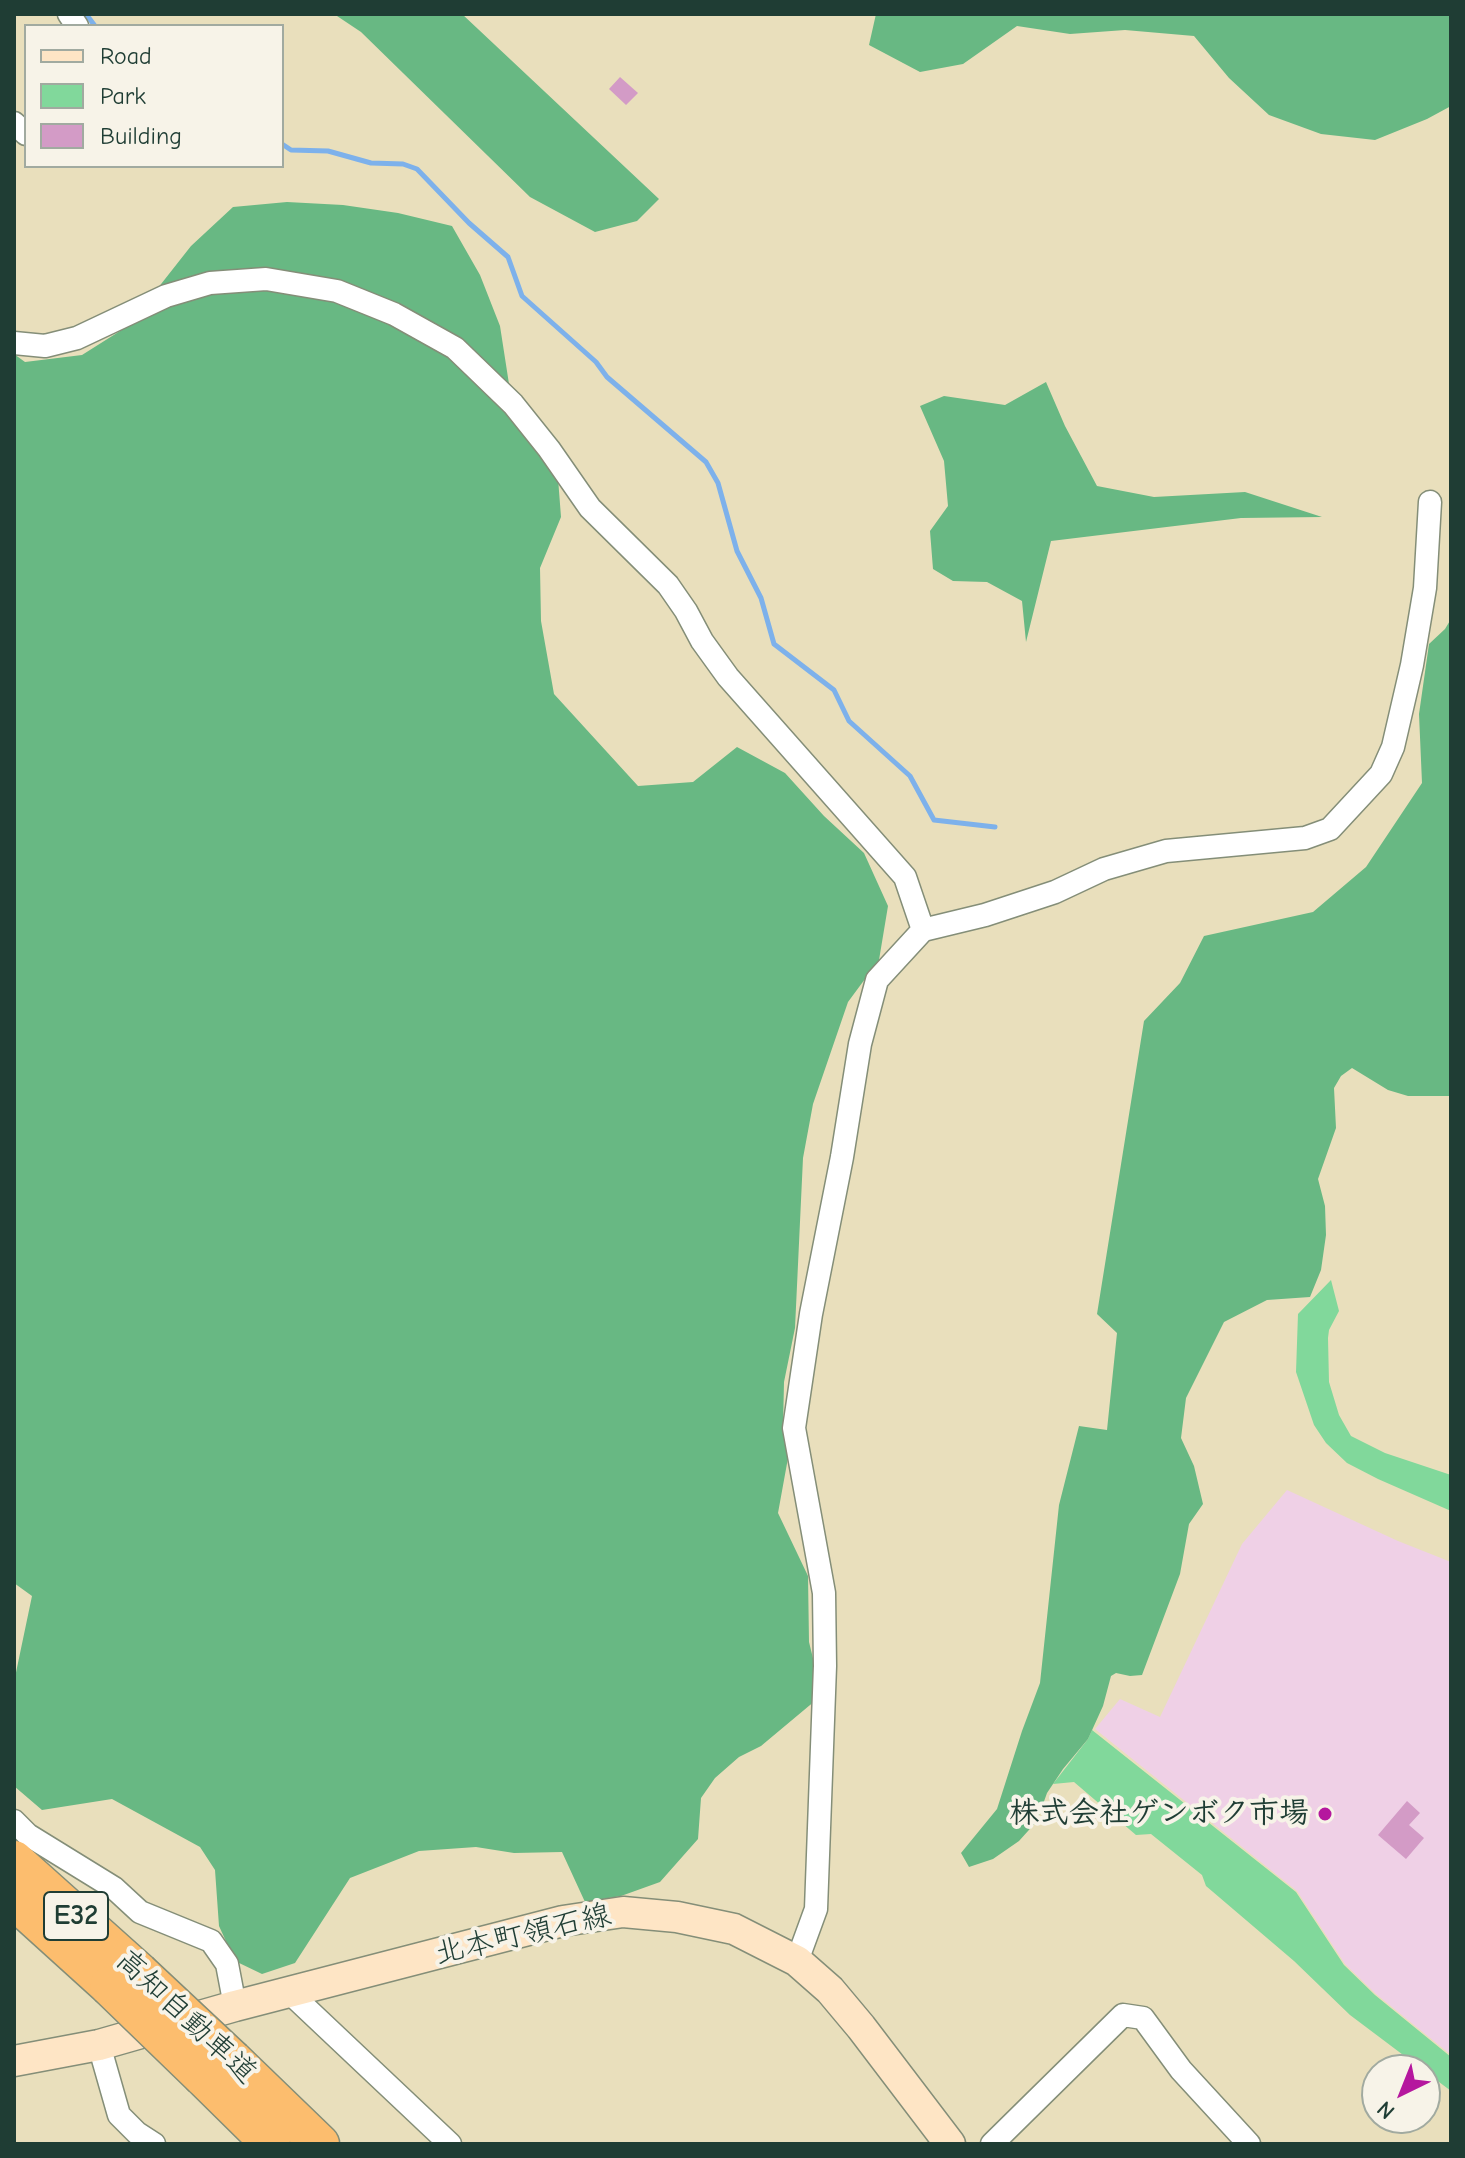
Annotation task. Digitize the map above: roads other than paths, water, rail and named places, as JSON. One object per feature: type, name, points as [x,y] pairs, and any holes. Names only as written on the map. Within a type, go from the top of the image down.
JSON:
[{"type":"highway","name":"高知自動車道","points":[[14,1860],[124,1979],[218,2068],[320,2144]]},
{"type":"highway","name":"高知自動車道","points":[[14,1900],[124,1979]]},
{"type":"highway","name":"高知自動車道","points":[[218,2068],[271,2144]]},
{"type":"main road","name":"北本町領石線","points":[[14,2061],[99,2045],[235,2006],[563,1921],[623,1912],[677,1917],[734,1929],[797,1961],[830,1990],[950,2144]]},
{"type":"street","points":[[14,343],[45,346],[77,338],[166,296],[210,283],[266,279],[337,291],[394,314],[455,348],[513,404],[590,508],[668,585],[728,677],[905,877],[923,930]]},
{"type":"street","points":[[797,1961],[816,1909],[825,1622],[820,1559],[794,1428],[811,1314],[842,1157],[860,1044],[877,980],[923,930],[985,915],[1055,892],[1104,869],[1166,851],[1305,838],[1330,829],[1381,774],[1393,747],[1412,665],[1425,588],[1430,502]]},
{"type":"street","points":[[14,1821],[28,1835],[114,1888],[140,1912],[211,1941],[227,1964],[235,2006]]},
{"type":"street","points":[[289,1992],[450,2144]]},
{"type":"street","points":[[992,2144],[1123,2015],[1143,2018],[1181,2070],[1249,2144]]},
{"type":"street","points":[[99,2045],[119,2115],[154,2144]]},
{"type":"waterway","points":[[86,14],[94,24]]},
{"type":"waterway","points":[[284,145],[291,150],[328,151],[371,163],[403,164],[417,169],[469,223],[508,257],[522,296],[596,362],[607,377],[706,462],[718,483],[737,551],[761,598],[774,644],[834,690],[849,721],[910,776],[934,820],[995,827]]},
{"type":"place","name":"株式会社ゲンボク市場","points":[[1325,1814]]}]
